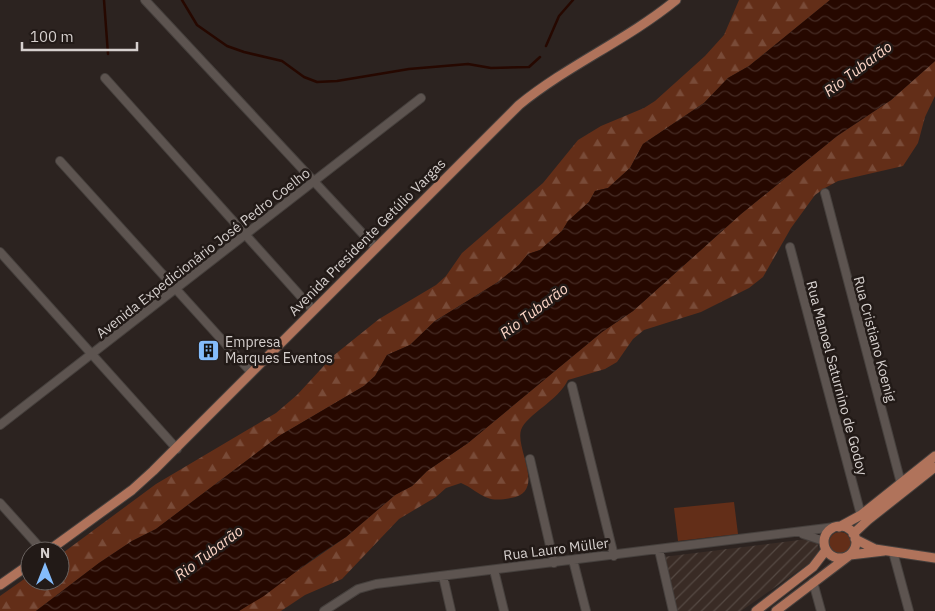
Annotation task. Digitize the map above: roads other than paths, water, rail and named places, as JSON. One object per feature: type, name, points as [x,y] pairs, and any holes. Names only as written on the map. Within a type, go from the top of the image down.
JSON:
[{"type":"main road","name":"Avenida Presidente Getúlio Vargas","points":[[62,541],[132,490],[177,449],[251,372],[525,100],[555,77],[625,35],[676,0]]},
{"type":"main road","points":[[776,611],[850,555],[855,548],[854,536],[935,456]]},
{"type":"main road","points":[[756,611],[813,567],[825,546],[827,533],[861,515],[935,467]]},
{"type":"main road","points":[[837,527],[847,528],[867,546],[889,552],[935,558]]},
{"type":"main road","points":[[825,546],[834,557],[840,558],[850,555],[889,552]]},
{"type":"main road","points":[[0,585],[20,571]]},
{"type":"street","points":[[145,0],[376,248]]},
{"type":"street","points":[[105,78],[314,310]]},
{"type":"street","name":"Avenida Expedicionário José Pedro Coelho","points":[[0,425],[177,290],[421,98]]},
{"type":"street","points":[[60,161],[251,372]]},
{"type":"street","name":"Rua Cristiano Koenig","points":[[824,193],[902,488]]},
{"type":"street","name":"Rua Manoel Saturnino de Godoy","points":[[790,247],[861,515]]},
{"type":"street","points":[[0,252],[177,449]]},
{"type":"street","points":[[572,386],[614,556]]},
{"type":"street","points":[[530,459],[554,563]]},
{"type":"street","points":[[1,505],[34,541]]},
{"type":"street","name":"Rua Lauro Müller","points":[[324,611],[346,595],[367,586],[837,527]]},
{"type":"street","name":"Rua Lauro Müller","points":[[798,533],[825,546]]},
{"type":"street","points":[[659,550],[673,611]]},
{"type":"street","points":[[889,552],[909,611]]},
{"type":"street","points":[[573,560],[586,611]]},
{"type":"street","points":[[494,570],[504,611]]},
{"type":"street","points":[[443,576],[451,611]]},
{"type":"street","points":[[813,582],[821,611]]},
{"type":"water","name":"Rio Tubarão","points":[[830,0],[935,0],[935,61],[891,100],[837,136],[741,214],[633,311],[602,332],[468,443],[427,471],[412,486],[395,495],[346,537],[318,555],[264,596],[239,611],[36,611],[62,591],[70,591],[70,585],[99,563],[132,541],[156,529],[279,436],[364,386],[375,376],[387,355],[410,345],[435,321],[498,282],[519,265],[528,254],[540,250],[562,231],[568,221],[589,202],[595,191],[608,188],[630,168],[643,144],[704,103],[728,78],[749,66]]},
{"type":"waterway","points":[[104,0],[108,54]]},
{"type":"waterway","points":[[182,0],[197,25],[227,46],[282,61],[304,77],[317,82],[337,81],[409,69],[468,64],[491,68],[529,67],[540,57]]},
{"type":"waterway","points":[[546,46],[559,16],[573,0]]},
{"type":"place","name":"Empresa Marques Eventos","points":[[209,350]]}]
